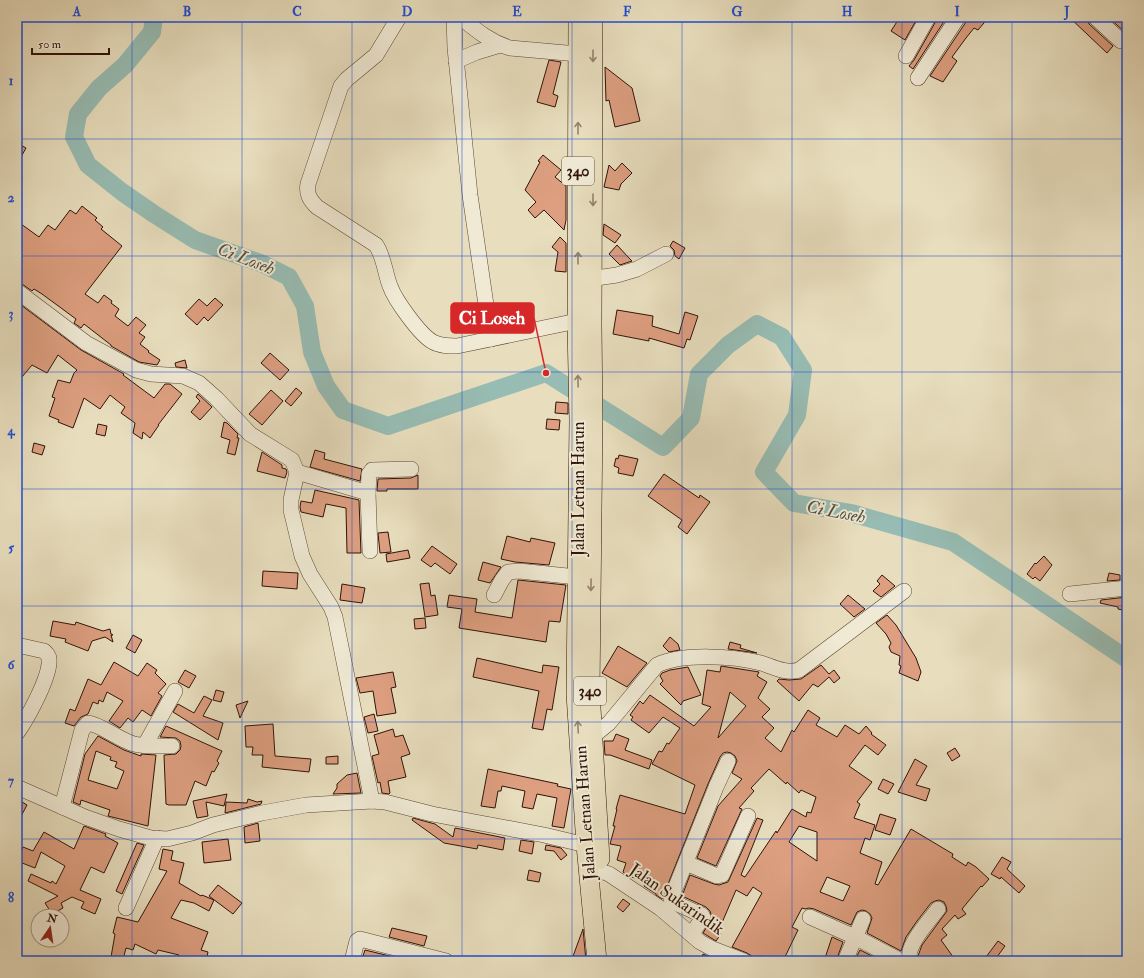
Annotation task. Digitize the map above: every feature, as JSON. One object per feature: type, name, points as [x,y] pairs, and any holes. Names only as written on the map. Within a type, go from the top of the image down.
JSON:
[{"type":"main road","name":"Jalan Letnan Harun","points":[[578,17],[585,280]]},
{"type":"main road","name":"Jalan Letnan Harun","points":[[592,845],[592,737],[586,420],[582,324],[585,280],[593,17]]},
{"type":"main road","name":"Jalan Letnan Harun","points":[[586,420],[577,577],[576,694],[595,869],[610,961]]},
{"type":"main road","name":"Jalan Letnan Harun","points":[[595,869],[597,961]]},
{"type":"street","points":[[399,17],[376,55],[347,79],[341,86],[308,184],[308,197],[317,207],[376,245],[380,253],[389,284],[396,299],[426,337],[432,342],[448,346],[457,346],[582,324]]},
{"type":"street","points":[[454,17],[456,61],[470,195],[491,339]]},
{"type":"street","points":[[460,17],[481,34],[500,45],[510,48],[578,54]]},
{"type":"street","points":[[906,56],[928,17]]},
{"type":"street","points":[[918,78],[958,17]]},
{"type":"street","points":[[1095,17],[1120,40]]},
{"type":"street","points":[[456,61],[477,52],[500,45]]},
{"type":"street","points":[[585,280],[617,275],[638,269],[666,254]]},
{"type":"street","points":[[17,291],[86,343],[136,370],[151,374],[183,376],[199,383],[216,398],[250,434],[292,460],[297,472],[291,500],[293,520],[305,566],[331,607],[335,617],[372,801]]},
{"type":"street","points":[[370,551],[368,493],[369,474],[372,470],[411,469]]},
{"type":"street","points":[[297,472],[368,493]]},
{"type":"street","points":[[494,595],[508,572],[519,570],[577,577]]},
{"type":"street","points":[[1070,594],[1127,588]]},
{"type":"street","points":[[592,737],[609,723],[657,665],[664,662],[702,657],[729,658],[760,663],[780,670],[795,672],[904,591]]},
{"type":"street","points":[[17,645],[44,652],[47,654],[49,660],[46,678],[17,733]]},
{"type":"street","points":[[146,745],[176,691]]},
{"type":"street","points":[[62,807],[82,730],[88,723],[94,724],[119,739],[135,744],[172,746]]},
{"type":"street","points":[[692,934],[703,916],[673,902],[671,899],[728,761]]},
{"type":"street","points":[[17,787],[119,830],[157,838],[167,839],[262,813],[306,805],[372,801],[385,802],[432,814],[592,845]]},
{"type":"street","points":[[686,863],[718,876],[722,875],[748,816]]},
{"type":"street","points":[[126,908],[157,838]]},
{"type":"street","name":"Jalan Sukarindik","points":[[595,869],[609,874],[660,908],[700,942],[713,950],[744,961]]},
{"type":"street","points":[[908,961],[912,944],[938,908]]},
{"type":"street","points":[[810,917],[901,961]]},
{"type":"street","points":[[845,961],[863,919]]},
{"type":"street","points":[[352,961],[357,942],[360,939],[416,957],[446,961]]},
{"type":"building","points":[[900,17],[918,17],[905,40],[891,31]]},
{"type":"building","points":[[937,17],[947,17],[913,69],[909,66],[914,60]]},
{"type":"building","points":[[967,17],[989,17],[978,30],[974,28],[952,57],[957,61],[943,82],[930,76],[966,22]]},
{"type":"building","points":[[1069,17],[1086,17],[1089,24],[1113,46],[1107,53]]},
{"type":"building","points":[[1108,17],[1127,17],[1126,33]]},
{"type":"building","points":[[549,60],[561,62],[553,94],[558,96],[555,107],[537,102]]},
{"type":"building","points":[[605,67],[632,88],[640,121],[615,127],[609,100],[606,101]]},
{"type":"building","points":[[17,143],[26,148],[17,164]]},
{"type":"building","points":[[543,155],[561,170],[555,177],[566,186],[566,220],[564,230],[544,210],[535,218],[528,210],[536,202],[525,190],[540,162],[538,161]]},
{"type":"building","points":[[622,163],[632,173],[621,184],[619,190],[604,187],[609,165],[615,171]]},
{"type":"building","points":[[82,206],[97,218],[95,220],[103,227],[101,229],[122,246],[85,294],[98,303],[104,295],[119,309],[115,316],[128,326],[136,317],[146,325],[139,333],[145,337],[140,344],[149,351],[148,352],[160,360],[157,365],[139,362],[111,346],[84,324],[81,328],[74,323],[76,319],[42,294],[34,289],[32,291],[17,282],[17,230],[21,224],[39,237],[48,225],[55,230],[70,210],[76,214]]},
{"type":"building","points":[[604,224],[621,235],[615,243],[603,235]]},
{"type":"building","points":[[560,237],[566,243],[566,272],[555,271],[558,252],[552,247]]},
{"type":"building","points":[[673,241],[685,248],[679,259],[675,256],[674,250],[670,246]]},
{"type":"building","points":[[617,245],[632,261],[620,265],[609,254]]},
{"type":"building","points":[[215,298],[223,305],[208,321],[204,317],[197,325],[185,314],[199,299],[207,306]]},
{"type":"building","points":[[17,302],[81,350],[124,374],[123,375],[154,398],[165,384],[170,384],[182,394],[150,438],[143,432],[142,439],[133,433],[135,423],[121,413],[125,407],[110,395],[100,409],[84,398],[73,428],[58,422],[59,420],[49,416],[55,398],[52,397],[58,380],[70,383],[74,373],[77,370],[58,355],[47,373],[32,365],[22,377],[17,374]]},
{"type":"building","points":[[617,310],[653,316],[652,326],[679,334],[685,312],[698,316],[690,340],[687,339],[684,348],[649,338],[649,341],[613,334]]},
{"type":"building","points":[[270,353],[289,370],[280,380],[261,363]]},
{"type":"building","points":[[185,360],[187,368],[176,367],[175,363]]},
{"type":"building","points":[[296,388],[302,393],[291,406],[285,401]]},
{"type":"building","points":[[271,390],[283,401],[262,425],[249,414]]},
{"type":"building","points":[[198,394],[212,407],[200,420],[191,412],[200,401],[196,397]]},
{"type":"building","points":[[556,402],[568,403],[568,414],[555,413]]},
{"type":"building","points":[[547,419],[560,420],[559,430],[546,429]]},
{"type":"building","points":[[224,422],[238,434],[237,438],[239,438],[235,455],[227,453],[230,440],[221,437]]},
{"type":"building","points":[[98,424],[107,426],[105,436],[96,434]]},
{"type":"building","points":[[34,443],[45,446],[42,455],[32,452]]},
{"type":"building","points":[[315,450],[325,453],[324,459],[362,469],[360,481],[310,467]]},
{"type":"building","points":[[262,452],[282,465],[282,468],[286,469],[287,472],[285,478],[257,471]]},
{"type":"building","points":[[619,455],[638,459],[633,476],[618,473],[619,468],[614,466],[616,458],[618,459]]},
{"type":"building","points":[[664,474],[699,498],[700,495],[710,502],[687,534],[678,527],[682,520],[648,496]]},
{"type":"building","points":[[418,475],[418,489],[387,489],[387,491],[377,491],[378,479],[411,478]]},
{"type":"building","points":[[315,490],[359,500],[361,553],[347,553],[346,508],[326,504],[323,517],[301,512],[301,501],[312,503]]},
{"type":"building","points":[[388,532],[391,552],[380,553],[378,533]]},
{"type":"building","points":[[507,536],[530,542],[531,538],[555,543],[549,565],[515,562],[501,559]]},
{"type":"building","points":[[432,546],[457,564],[450,574],[435,563],[431,567],[421,560]]},
{"type":"building","points":[[408,550],[410,558],[387,562],[386,554]]},
{"type":"building","points":[[1044,556],[1052,565],[1040,581],[1035,577],[1033,579],[1027,574],[1035,563],[1036,564]]},
{"type":"building","points":[[483,562],[501,567],[490,583],[478,580]]},
{"type":"building","points":[[263,571],[298,573],[297,589],[262,586]]},
{"type":"building","points":[[1109,573],[1120,575],[1120,580],[1107,581]]},
{"type":"building","points":[[882,575],[895,586],[881,597],[873,591],[880,584],[877,581]]},
{"type":"building","points":[[518,580],[566,585],[560,622],[549,621],[546,642],[459,628],[462,609],[447,607],[449,595],[477,599],[475,612],[512,618]]},
{"type":"building","points":[[429,583],[431,596],[435,595],[438,615],[425,617],[420,584]]},
{"type":"building","points":[[342,584],[365,588],[362,603],[340,600]]},
{"type":"building","points":[[848,595],[865,609],[854,617],[840,604]]},
{"type":"building","points":[[1127,597],[1127,611],[1118,609],[1118,607],[1100,603],[1101,600]]},
{"type":"building","points":[[887,615],[896,625],[916,658],[921,672],[918,681],[899,673],[901,666],[899,665],[900,656],[891,652],[889,647],[891,643],[886,634],[876,623]]},
{"type":"building","points":[[425,618],[426,628],[415,629],[414,619]]},
{"type":"building","points":[[53,621],[75,625],[76,622],[103,631],[110,629],[111,634],[113,635],[111,635],[113,642],[105,637],[92,641],[88,651],[65,642],[66,639],[50,636]]},
{"type":"building","points":[[133,635],[142,640],[135,653],[126,648]]},
{"type":"building","points":[[670,637],[678,644],[680,650],[669,652],[663,646]]},
{"type":"building","points":[[730,642],[741,645],[740,648],[757,653],[728,649]]},
{"type":"building","points":[[618,646],[647,663],[627,687],[602,673]]},
{"type":"building","points":[[477,658],[542,673],[543,665],[559,667],[552,710],[547,709],[543,730],[532,728],[539,691],[473,677]]},
{"type":"building","points":[[114,662],[138,676],[147,663],[157,670],[155,673],[166,684],[158,693],[162,696],[151,716],[142,710],[133,722],[128,718],[120,728],[109,721],[123,701],[107,692],[103,702],[99,700],[98,704],[93,702],[88,714],[81,717],[74,726],[65,723],[70,709],[75,711],[88,679],[101,685]]},
{"type":"building","points":[[821,665],[829,674],[834,670],[840,678],[834,683],[829,677],[818,687],[813,684],[799,701],[777,681],[779,679],[801,679]]},
{"type":"building","points":[[721,666],[759,672],[757,676],[767,682],[758,698],[770,709],[762,717],[774,728],[765,738],[781,752],[792,730],[794,732],[808,710],[820,718],[816,725],[837,737],[845,725],[859,734],[866,726],[872,733],[871,734],[886,745],[878,755],[865,745],[849,766],[872,782],[857,802],[860,804],[854,818],[875,825],[870,840],[865,838],[860,853],[882,862],[875,884],[878,885],[911,829],[953,854],[952,857],[966,866],[968,862],[976,867],[989,879],[982,887],[981,886],[962,909],[966,914],[958,919],[955,915],[942,929],[947,935],[941,940],[956,961],[918,961],[918,956],[922,945],[947,911],[944,902],[939,900],[931,903],[917,921],[906,937],[901,951],[867,933],[872,918],[866,911],[862,910],[857,912],[851,925],[814,909],[802,908],[792,927],[798,930],[783,961],[770,961],[760,956],[758,960],[747,953],[732,947],[762,893],[753,887],[747,896],[736,890],[718,932],[721,934],[716,941],[703,933],[712,918],[710,911],[706,907],[682,896],[690,875],[719,885],[728,882],[757,818],[763,820],[741,875],[745,877],[776,831],[777,833],[792,809],[806,817],[807,812],[811,813],[816,797],[801,790],[799,793],[769,769],[751,788],[754,791],[739,808],[742,809],[716,866],[697,858],[718,806],[742,779],[732,773],[737,761],[735,756],[731,753],[723,753],[720,757],[662,899],[644,886],[646,881],[628,876],[623,872],[626,863],[617,860],[621,846],[610,844],[615,826],[613,826],[620,795],[685,814],[695,785],[652,764],[659,751],[662,752],[667,743],[669,744],[680,728],[663,717],[649,733],[631,720],[633,717],[630,715],[640,701],[643,704],[650,695],[694,726],[711,707],[702,704],[707,670],[720,672]],"holes":[[[730,692],[746,706],[718,738]],[[799,826],[817,832],[817,861],[789,842]],[[827,877],[850,886],[843,901],[820,892]]]},
{"type":"building","points":[[688,667],[701,695],[683,701],[681,705],[660,684],[663,681],[660,676],[662,673],[670,670]]},
{"type":"building","points":[[185,670],[196,676],[189,688],[178,682]]},
{"type":"building","points":[[393,672],[396,687],[391,688],[396,713],[377,716],[373,691],[360,693],[356,678]]},
{"type":"building","points":[[216,690],[224,692],[221,702],[213,700]]},
{"type":"building","points":[[204,696],[212,700],[203,716],[223,723],[218,740],[173,712],[178,704],[194,713]]},
{"type":"building","points":[[248,701],[240,718],[236,705]]},
{"type":"building","points":[[374,714],[378,731],[368,733],[364,717]]},
{"type":"building","points":[[273,724],[275,756],[311,759],[309,772],[262,767],[263,755],[252,755],[253,747],[246,747],[245,726]]},
{"type":"building","points":[[166,726],[222,751],[217,761],[219,763],[214,772],[212,771],[206,786],[195,781],[186,805],[166,804],[164,755],[176,754],[180,750],[181,746],[180,741],[176,738],[160,737]]},
{"type":"building","points":[[393,729],[395,737],[403,735],[410,754],[401,757],[406,777],[388,781],[389,794],[382,793],[380,782],[378,783],[372,756],[379,754],[374,735]]},
{"type":"building","points":[[616,734],[629,739],[625,750],[652,760],[649,769],[610,755],[605,755],[604,741],[613,741]]},
{"type":"building","points":[[98,736],[124,750],[141,756],[141,754],[156,755],[148,826],[108,816],[110,810],[81,800],[80,805],[73,802],[85,754]],"holes":[[[96,751],[111,757],[110,760],[117,762],[115,767],[124,771],[117,789],[88,780]]]},
{"type":"building","points":[[955,748],[960,756],[952,761],[947,753]]},
{"type":"building","points":[[338,756],[338,764],[326,764],[326,757]]},
{"type":"building","points":[[915,759],[927,766],[916,785],[930,789],[926,801],[898,792]]},
{"type":"building","points":[[488,769],[558,784],[557,786],[571,789],[564,828],[552,826],[557,798],[537,794],[533,809],[522,807],[525,791],[502,786],[501,791],[498,791],[495,808],[481,806]]},
{"type":"building","points":[[357,773],[361,793],[333,794],[337,788],[337,784],[347,775]]},
{"type":"building","points":[[883,779],[894,784],[888,794],[878,789]]},
{"type":"building","points":[[227,794],[224,806],[206,802],[208,816],[197,818],[193,801]]},
{"type":"building","points":[[17,799],[27,805],[17,824]]},
{"type":"building","points":[[248,799],[257,802],[262,801],[261,804],[225,813],[226,802],[247,803]]},
{"type":"building","points":[[880,814],[896,819],[890,835],[875,830]]},
{"type":"building","points":[[413,818],[435,824],[453,837],[455,828],[505,838],[503,850],[478,845],[477,849],[444,843],[412,820]]},
{"type":"building","points":[[258,823],[260,841],[245,843],[244,827]]},
{"type":"building","points":[[84,826],[106,834],[105,836],[118,843],[104,873],[91,867],[80,890],[101,899],[95,914],[81,908],[84,902],[72,897],[61,903],[63,908],[48,908],[45,903],[58,896],[28,881],[31,874],[51,883],[52,881],[56,884],[65,866],[41,852],[35,868],[17,861],[23,847],[33,851],[44,832],[74,849]]},
{"type":"building","points":[[228,839],[231,860],[204,863],[202,842]]},
{"type":"building","points":[[521,840],[534,842],[532,854],[519,851]]},
{"type":"building","points":[[137,843],[144,845],[122,894],[116,891]]},
{"type":"building","points":[[546,845],[561,848],[567,855],[561,860],[554,851],[545,850]]},
{"type":"building","points":[[163,849],[173,851],[171,860],[184,863],[179,883],[201,896],[202,895],[214,900],[209,911],[194,903],[181,900],[171,918],[208,932],[201,950],[208,952],[206,961],[196,961],[178,957],[179,955],[158,950],[156,954],[135,944],[133,950],[126,948],[123,960],[111,957],[115,934],[113,933],[117,917],[138,922],[167,871],[159,869]]},
{"type":"building","points":[[1002,857],[1011,862],[1007,869],[1025,886],[1019,893],[1001,877],[1000,879],[991,874]]},
{"type":"building","points":[[529,870],[541,873],[539,882],[527,880]]},
{"type":"building","points":[[218,885],[242,903],[233,914],[209,896]]},
{"type":"building","points":[[623,899],[630,904],[623,912],[617,907]]},
{"type":"building","points":[[392,928],[427,936],[424,946],[389,937]]},
{"type":"building","points":[[583,929],[586,961],[579,961],[572,959]]},
{"type":"building","points":[[832,937],[843,942],[836,961],[824,961]]},
{"type":"building","points":[[998,941],[1005,946],[994,961],[983,961]]},
{"type":"building","points":[[365,950],[410,961],[381,961],[363,956]]},
{"type":"building","points":[[860,950],[882,961],[869,961],[857,956]]},
{"type":"building","points":[[703,954],[710,957],[719,961],[700,961]]},
{"type":"waterway","name":"Ci Loseh","points":[[154,17],[152,32],[125,65],[99,88],[78,114],[74,137],[88,165],[122,192],[154,214],[195,240],[263,264],[289,277],[305,306],[312,352],[326,386],[343,410],[388,426],[546,373],[663,447],[691,418],[699,374],[728,345],[757,324],[782,337],[803,370],[797,415],[764,472],[794,503],[851,513],[953,542],[1127,659]]},
{"type":"place","name":"Ci Loseh","points":[[546,373]]}]
